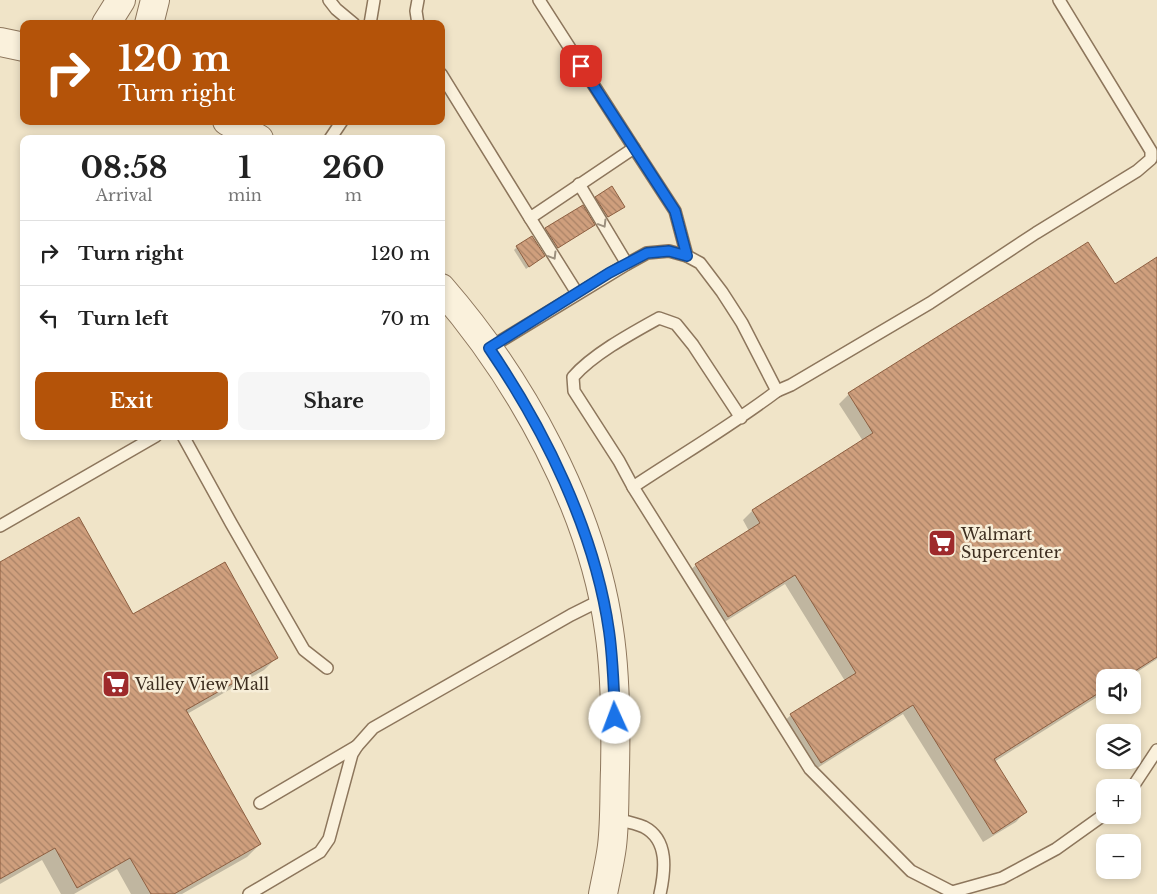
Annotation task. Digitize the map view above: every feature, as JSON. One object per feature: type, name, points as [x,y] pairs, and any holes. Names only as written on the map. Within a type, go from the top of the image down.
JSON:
[{"type":"street","points":[[108,20],[120,0]]},
{"type":"street","points":[[129,20],[148,10]]},
{"type":"street","points":[[0,42],[20,47]]},
{"type":"street","points":[[234,125],[252,135]]},
{"type":"street","points":[[445,293],[489,348],[536,425],[572,499],[585,535],[603,599],[609,631],[616,737],[612,846],[603,894]]},
{"type":"lane","points":[[329,0],[349,20]]},
{"type":"lane","points":[[371,20],[374,0]]},
{"type":"lane","points":[[417,20],[416,11],[418,0]]},
{"type":"lane","points":[[539,0],[675,211],[687,256]]},
{"type":"lane","points":[[633,487],[741,418],[777,391],[791,386],[930,303],[1036,233],[1136,172],[1151,159],[1151,151],[1059,0]]},
{"type":"lane","points":[[445,80],[577,294]]},
{"type":"lane","points":[[530,218],[634,148]]},
{"type":"lane","points":[[579,184],[626,264]]},
{"type":"lane","points":[[489,348],[626,264],[647,253],[669,251],[687,256],[700,263],[742,323],[777,391]]},
{"type":"lane","points":[[741,418],[693,345],[676,324],[659,318],[583,366],[573,378],[574,391],[810,769],[911,870],[952,892],[1002,878],[1056,849],[1096,820]]},
{"type":"lane","points":[[0,526],[149,440]]},
{"type":"lane","points":[[185,440],[304,650],[328,668]]},
{"type":"lane","points":[[249,894],[320,852],[329,839],[352,754],[373,728],[571,614],[603,599]]},
{"type":"lane","points":[[260,803],[357,746]]},
{"type":"lane","points":[[1138,779],[1157,750]]},
{"type":"lane","points":[[614,819],[643,827],[654,834],[662,846],[665,861],[660,894]]},
{"type":"building","points":[[612,186],[625,207],[608,217],[595,197]]},
{"type":"building","points":[[583,205],[595,225],[558,248],[545,228]]},
{"type":"building","points":[[532,236],[545,256],[529,267],[516,246]]},
{"type":"building","name":"Walmart Supercenter","points":[[1088,242],[1115,284],[1157,257],[1157,657],[1138,669],[1096,669],[1096,695],[994,759],[1027,812],[993,834],[913,705],[821,763],[790,714],[856,673],[795,575],[728,617],[695,564],[760,523],[752,510],[873,433],[848,393]]},
{"type":"building","name":"Valley View Mall","points":[[79,517],[133,614],[225,562],[278,658],[186,710],[261,844],[174,894],[151,894],[130,858],[77,888],[55,848],[0,879],[0,562]]},
{"type":"place","name":"Walmart Supercenter","points":[[942,543]]},
{"type":"place","name":"Valley View Mall","points":[[116,684]]},
{"type":"route","points":[[581,66],[675,211],[687,256],[669,251],[647,253],[609,273],[489,348],[536,425],[572,499],[585,535],[603,599],[609,631],[615,718]]}]
